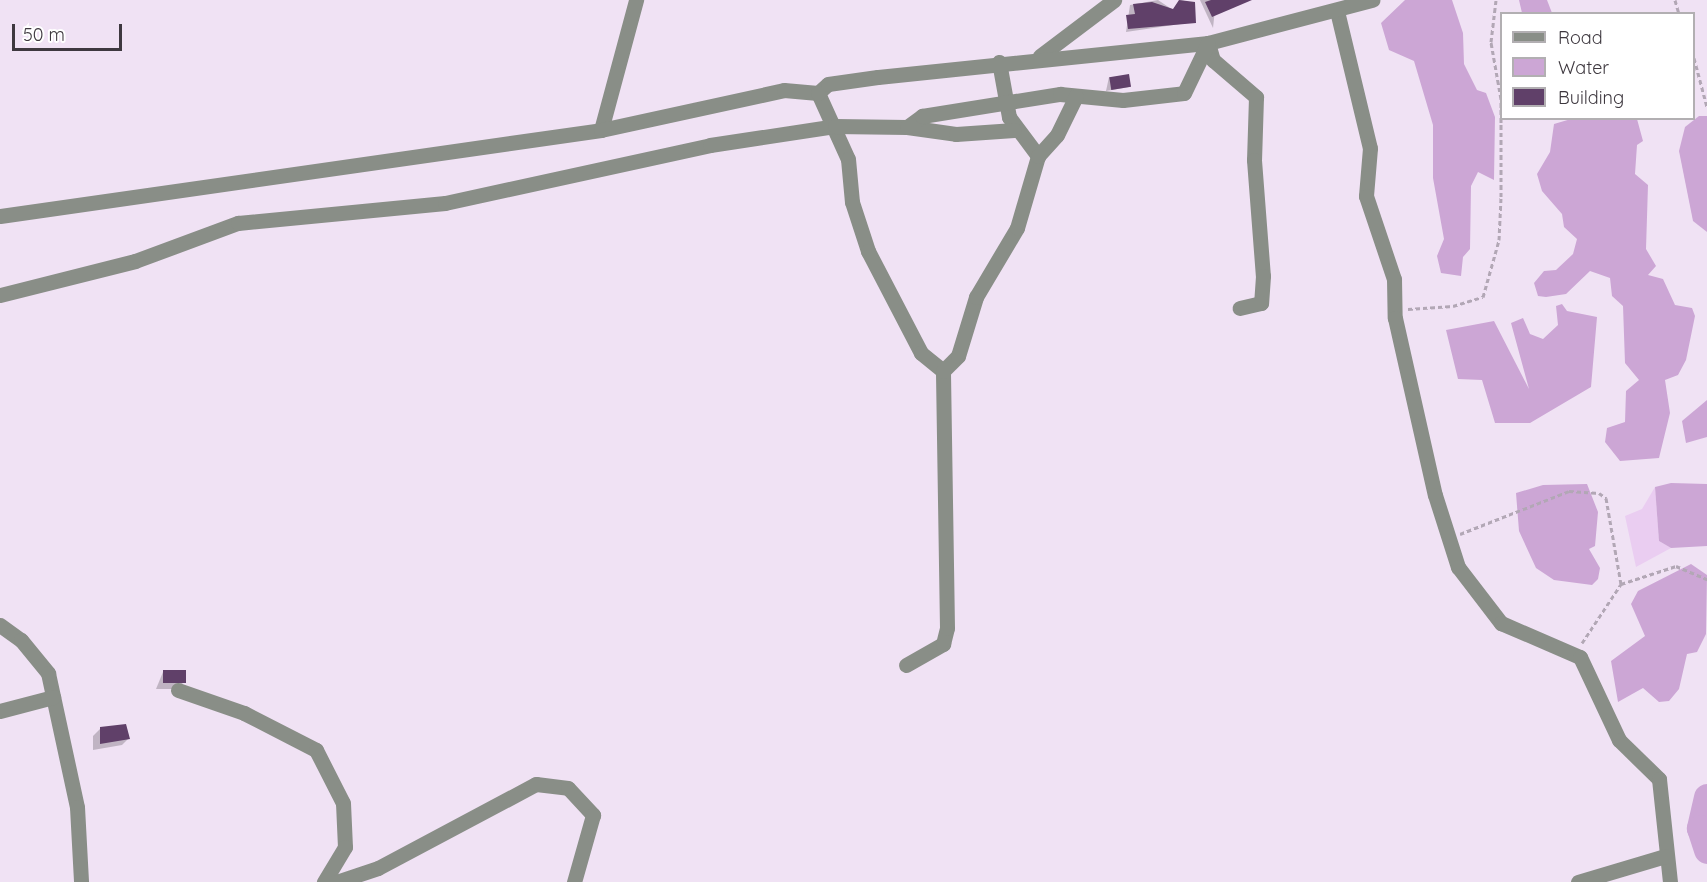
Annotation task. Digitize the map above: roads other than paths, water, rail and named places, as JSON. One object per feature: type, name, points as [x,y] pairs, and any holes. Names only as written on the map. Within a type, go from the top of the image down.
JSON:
[{"type":"street","points":[[602,130],[636,0]]},
{"type":"street","points":[[1039,57],[1114,0]]},
{"type":"street","points":[[0,216],[602,130],[784,90],[818,93],[828,84],[999,62],[1208,43],[1372,0]]},
{"type":"street","points":[[1337,11],[1370,148],[1366,196],[1394,279],[1395,318],[1447,536],[1458,567],[1501,623],[1580,657],[1620,740],[1659,778],[1665,856],[1670,882]]},
{"type":"street","points":[[907,127],[922,116],[1004,103],[1076,96],[1123,100],[1184,93],[1208,43]]},
{"type":"street","points":[[1208,43],[1213,60],[1256,97],[1254,160],[1263,276],[1261,303],[1240,308]]},
{"type":"street","points":[[999,62],[1004,103],[1014,130],[1038,156]]},
{"type":"street","points":[[818,93],[835,126],[848,159],[852,202],[868,251],[921,353],[943,371]]},
{"type":"street","points":[[906,665],[943,644],[947,628],[943,371],[957,356],[976,297],[1017,228],[1038,156],[1057,135],[1076,96]]},
{"type":"street","points":[[0,295],[135,261],[238,222],[445,203],[710,144],[835,126],[907,127],[956,134],[1014,130]]},
{"type":"street","points":[[0,625],[34,653],[48,673],[77,807],[81,882]]},
{"type":"street","points":[[178,690],[289,733],[321,756],[342,797],[345,843],[324,882]]},
{"type":"street","points":[[0,711],[53,697]]},
{"type":"street","points":[[336,882],[378,868],[536,784],[568,788],[593,815],[574,882]]},
{"type":"street","points":[[1578,882],[1665,856]]},
{"type":"water","points":[[1405,0],[1452,0],[1463,33],[1464,64],[1477,90],[1486,93],[1495,117],[1494,180],[1478,172],[1471,186],[1470,249],[1463,257],[1461,276],[1441,273],[1437,256],[1444,239],[1433,178],[1433,125],[1414,61],[1389,50],[1381,23]]},
{"type":"water","points":[[1519,0],[1547,0],[1552,12],[1522,12]]},
{"type":"water","points":[[1699,116],[1707,116],[1707,232],[1693,221],[1679,151],[1685,127]]},
{"type":"water","points":[[1568,120],[1637,120],[1643,141],[1637,145],[1635,174],[1648,185],[1646,249],[1656,266],[1648,275],[1663,279],[1675,305],[1692,308],[1695,316],[1686,360],[1678,375],[1665,380],[1670,413],[1659,458],[1620,461],[1605,442],[1607,428],[1625,422],[1626,391],[1639,380],[1625,363],[1623,306],[1612,296],[1610,278],[1590,271],[1566,294],[1538,296],[1534,283],[1544,271],[1556,270],[1573,254],[1577,239],[1564,227],[1562,214],[1542,191],[1537,174],[1550,152],[1554,124]]},
{"type":"water","points":[[1562,304],[1567,311],[1597,317],[1591,387],[1530,423],[1495,423],[1482,380],[1458,379],[1446,330],[1494,321],[1529,389],[1511,323],[1523,318],[1530,334],[1543,339],[1558,325],[1556,306]]},
{"type":"water","points":[[1707,400],[1707,437],[1686,443],[1682,421]]},
{"type":"water","points":[[1671,483],[1707,484],[1707,546],[1671,548],[1659,541],[1655,487]]},
{"type":"water","points":[[1587,484],[1598,512],[1595,546],[1589,549],[1600,568],[1598,579],[1592,585],[1554,580],[1536,568],[1519,531],[1516,493],[1543,485]]},
{"type":"water","points":[[1691,564],[1707,575],[1706,634],[1697,652],[1687,654],[1679,689],[1669,701],[1659,702],[1643,688],[1618,702],[1611,661],[1645,636],[1631,604],[1638,591]]},
{"type":"waterway","points":[[1707,797],[1700,828],[1707,850]]}]
